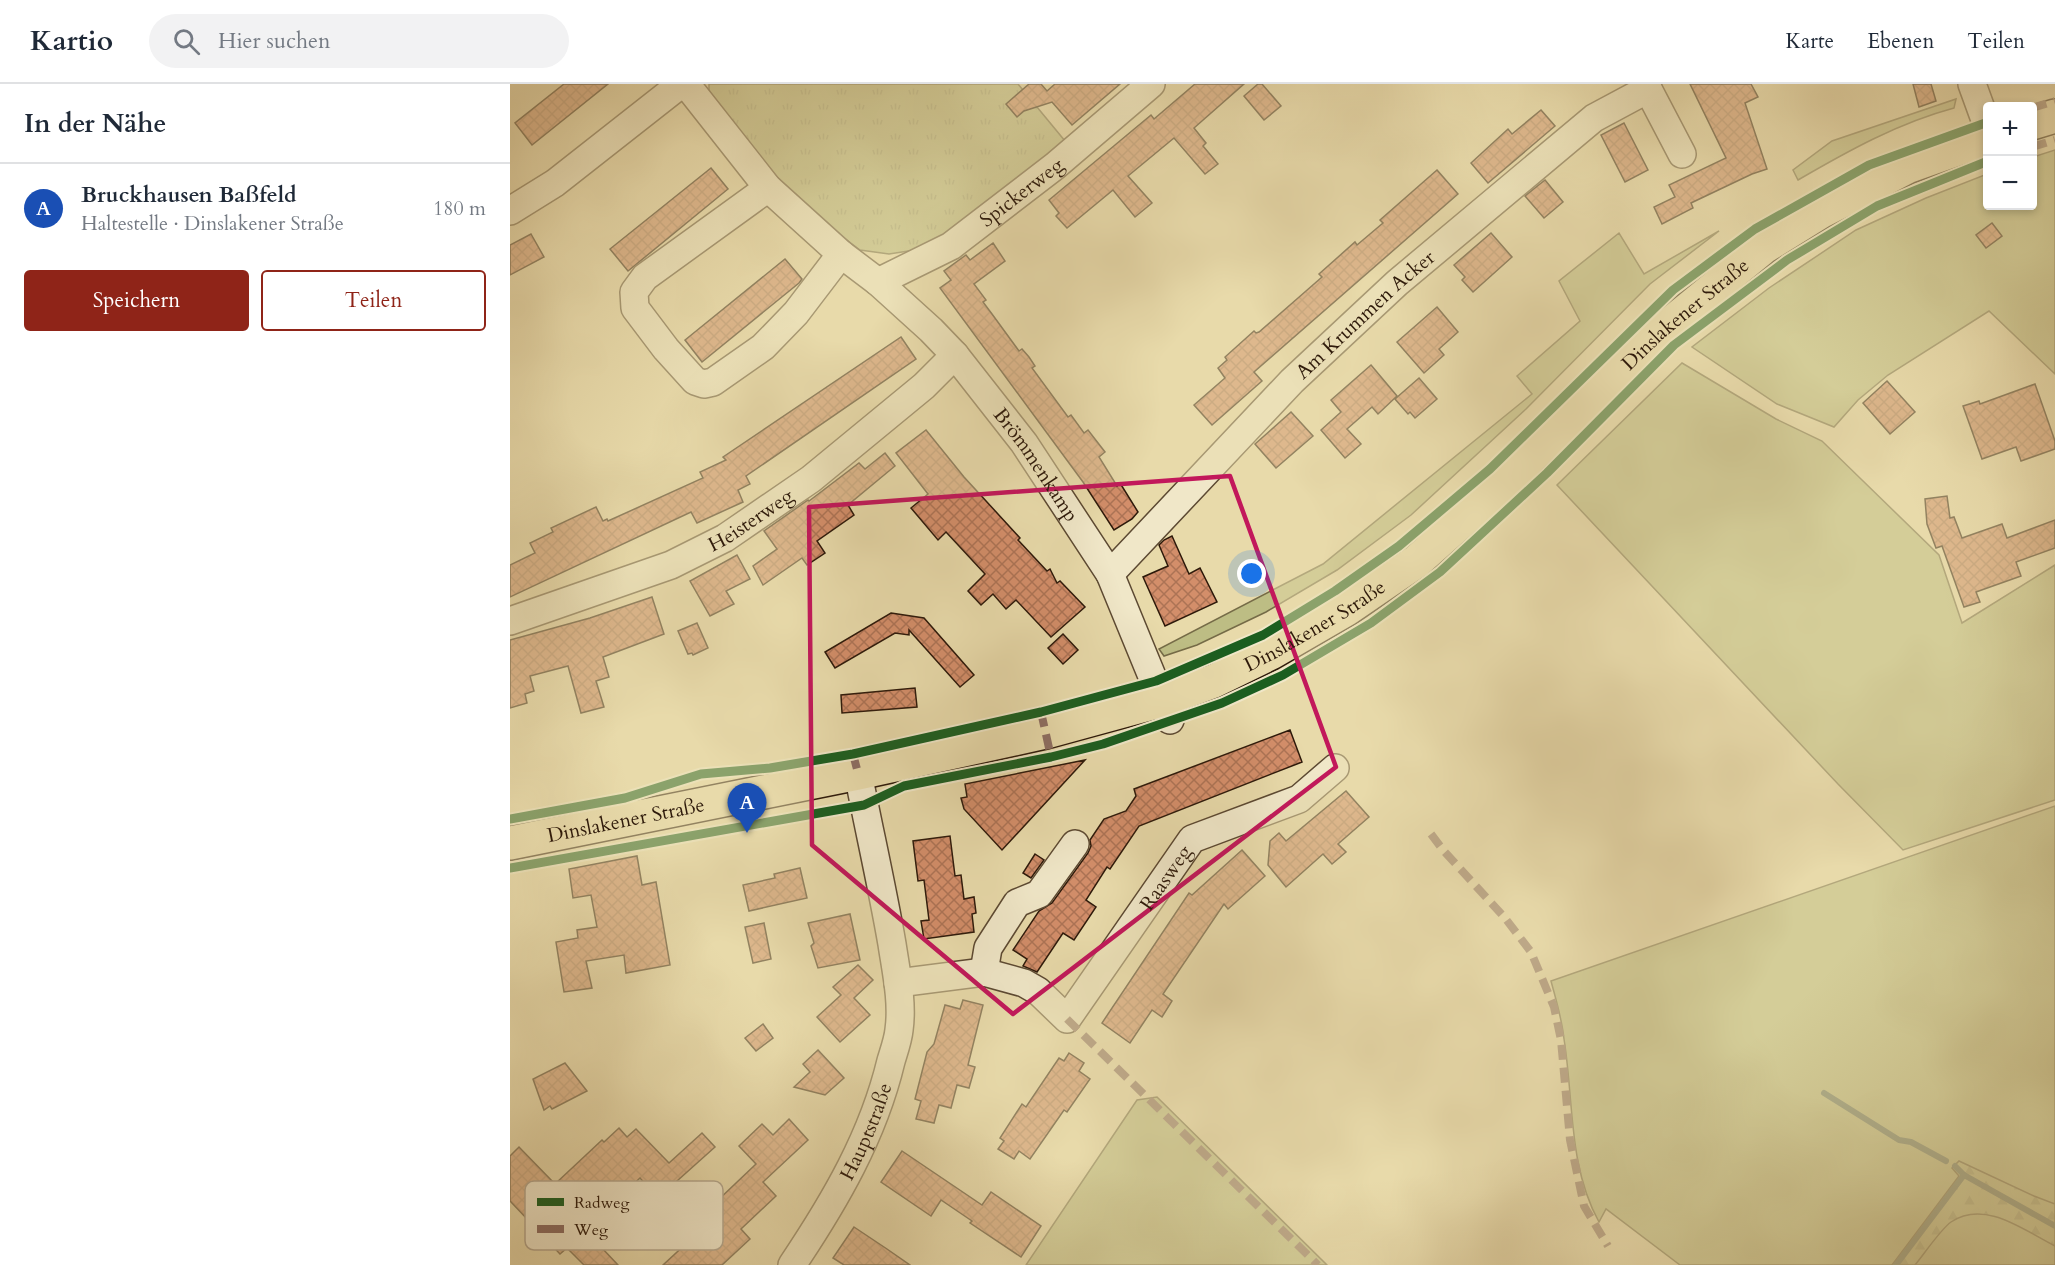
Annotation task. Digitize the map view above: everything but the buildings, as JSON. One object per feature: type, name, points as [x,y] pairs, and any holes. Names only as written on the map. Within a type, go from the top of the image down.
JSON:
[{"type":"main road","points":[[2037,121],[2055,116]]},
{"type":"main road","name":"Dinslakener Straße","points":[[510,843],[858,773],[1046,732],[1167,710],[1214,681],[1271,653],[1347,609],[1417,561],[1501,486],[1659,333],[1764,247],[1822,212],[1907,167],[1983,140]]},
{"type":"street","points":[[510,211],[555,183],[681,84]]},
{"type":"street","name":"Brömmenkamp","points":[[686,84],[768,188],[841,254],[878,282],[931,330],[955,355],[1024,443],[1110,574],[1167,710]]},
{"type":"street","name":"Spickerweg","points":[[878,282],[951,246],[1055,166],[1151,84]]},
{"type":"street","points":[[1972,84],[1983,114]]},
{"type":"street","name":"Am Krummen Acker","points":[[1110,574],[1292,381],[1397,283],[1594,118],[1647,86],[1682,154]]},
{"type":"street","points":[[768,188],[645,277],[634,292],[635,308],[666,349],[695,381],[704,384],[712,382],[763,347],[796,314],[841,254]]},
{"type":"street","name":"Heisterweg","points":[[510,621],[671,566],[725,538],[811,479],[924,386],[955,355]]},
{"type":"street","name":"Raasweg","points":[[984,972],[1024,983],[1038,991],[1067,1019],[1192,839],[1299,799],[1335,768]]},
{"type":"street","name":"Hauptstraße","points":[[792,1265],[843,1184],[864,1139],[884,1092],[899,1029],[898,983],[883,889],[858,773]]},
{"type":"street","points":[[898,983],[984,972],[988,948],[1017,903],[1039,894],[1075,844]]},
{"type":"highlighted area","points":[[1230,476],[1336,767],[1013,1014],[812,845],[809,507]]},
{"type":"green space","points":[[709,84],[1018,84],[1065,141],[944,238],[915,250],[889,254],[860,250],[805,208],[757,159],[717,105],[709,90]]},
{"type":"green space","points":[[1956,99],[1954,108],[1893,130],[1798,180],[1793,170],[1832,141]]},
{"type":"green space","points":[[2055,150],[2055,374],[1989,311],[1888,375],[1858,400],[1834,427],[1777,404],[1692,347],[1769,288],[1856,230],[1926,198],[1983,176],[1983,210],[2037,210],[2037,156]]},
{"type":"green space","points":[[1719,231],[1650,284],[1526,409],[1411,515],[1337,570],[1266,612],[1197,645],[1164,656],[1159,649],[1323,564],[1532,394],[1517,376],[1580,321],[1559,281],[1619,233],[1644,274]]},
{"type":"green space","points":[[1682,363],[1776,419],[1822,441],[1939,555],[1962,623],[2055,565],[2055,800],[1903,850],[1557,485]]},
{"type":"green space","points":[[2055,806],[2055,1265],[1680,1265],[1606,1209],[1599,1222],[1589,1201],[1577,1156],[1563,1032],[1551,981]]},
{"type":"green space","points":[[1157,1097],[1327,1265],[1026,1265],[1137,1100]]},
{"type":"green space","points":[[1959,1161],[2055,1204],[2055,1246],[2004,1220],[1977,1214],[1964,1216],[1947,1225],[1915,1265],[1892,1265],[1959,1176],[1952,1168]]},
{"type":"waterway","points":[[1824,1093],[1899,1140],[1911,1142],[1946,1161]]},
{"type":"waterway","points":[[1955,1166],[1964,1175]]},
{"type":"waterway","points":[[1896,1265],[1964,1175],[2055,1226]]},
{"type":"marked path","points":[[2037,106],[2055,101]]},
{"type":"marked path","points":[[2037,145],[2055,140]]},
{"type":"marked path","points":[[1041,712],[1051,757]]},
{"type":"marked path","points":[[853,754],[858,773]]},
{"type":"marked path","points":[[1431,834],[1505,918],[1531,952],[1554,1007],[1561,1040],[1570,1140],[1584,1206],[1608,1246]]},
{"type":"marked path","points":[[1067,1019],[1318,1265]]},
{"type":"cycle path","points":[[510,819],[625,798],[701,774],[770,768],[853,754],[1041,712],[1156,681],[1263,635],[1335,591],[1399,546],[1490,469],[1673,290],[1755,229],[1869,165],[1983,124]]},
{"type":"cycle path","points":[[510,868],[864,805],[904,786],[1051,757],[1103,744],[1222,703],[1283,675],[1371,623],[1440,572],[1547,473],[1674,345],[1787,260],[1877,206],[1983,163]]},
{"type":"place","name":"Bruckhausen Baßfeld","points":[[747,833]]}]
